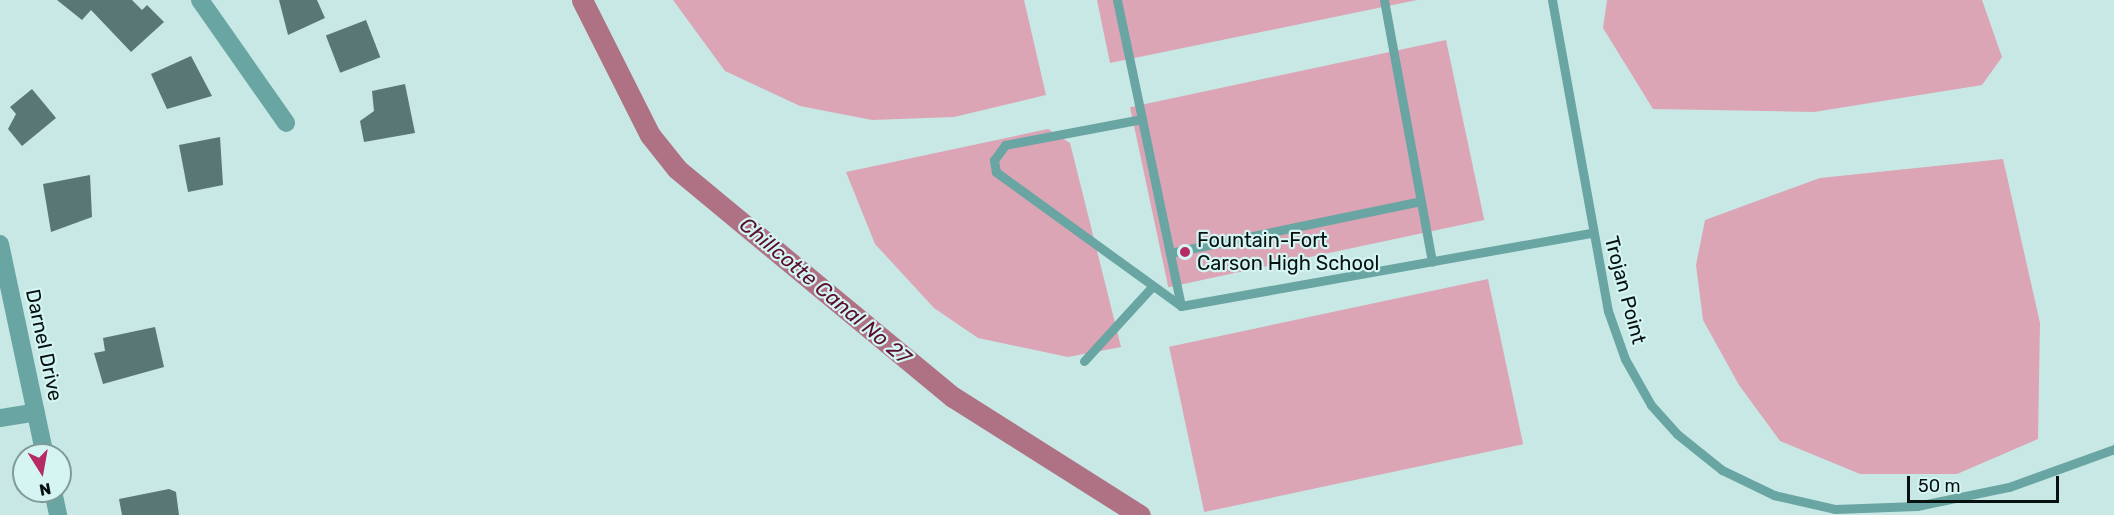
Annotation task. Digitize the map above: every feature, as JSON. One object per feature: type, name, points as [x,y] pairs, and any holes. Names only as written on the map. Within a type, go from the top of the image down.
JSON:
[{"type":"street","points":[[200,0],[286,123]]},
{"type":"street","name":"Darnel Drive","points":[[0,244],[42,443]]},
{"type":"street","points":[[0,418],[36,412]]},
{"type":"lane","points":[[1117,0],[1181,306]]},
{"type":"lane","points":[[1384,0],[1432,262]]},
{"type":"lane","name":"Trojan Point","points":[[1552,0],[1591,233],[1608,311],[1625,359],[1651,405],[1722,470],[1774,495],[1835,509],[1917,506],[2009,487],[2114,449]]},
{"type":"lane","points":[[1142,119],[1005,145],[994,160],[996,172],[1151,288],[1181,306],[1591,233]]},
{"type":"lane","points":[[1170,253],[1421,201]]},
{"type":"lane","points":[[1084,361],[1151,288]]},
{"type":"shaded area","points":[[673,0],[1024,0],[1046,95],[954,117],[872,120],[800,106],[725,71]]},
{"type":"shaded area","points":[[1097,0],[1417,0],[1110,63]]},
{"type":"shaded area","points":[[1607,0],[1982,0],[2002,57],[1982,85],[1814,112],[1653,109],[1603,28]]},
{"type":"shaded area","points":[[1446,40],[1484,220],[1168,287],[1130,107]]},
{"type":"shaded area","points":[[1048,129],[1070,143],[1121,347],[1068,357],[978,338],[934,308],[875,244],[846,172]]},
{"type":"shaded area","points":[[2003,159],[2040,323],[2038,439],[1957,474],[1860,474],[1780,441],[1739,385],[1703,320],[1696,265],[1705,220],[1820,178]]},
{"type":"shaded area","points":[[1488,279],[1523,444],[1204,512],[1169,347]]},
{"type":"building","points":[[57,0],[132,0],[142,10],[147,5],[164,22],[131,52],[91,10],[82,20]]},
{"type":"building","points":[[279,0],[317,0],[325,18],[288,35]]},
{"type":"building","points":[[366,20],[380,57],[340,73],[326,35]]},
{"type":"building","points":[[191,56],[212,96],[167,109],[151,74]]},
{"type":"building","points":[[405,84],[415,133],[364,142],[360,121],[374,111],[372,91]]},
{"type":"building","points":[[32,89],[56,118],[22,146],[8,129],[16,114],[10,107]]},
{"type":"building","points":[[220,137],[223,185],[188,192],[179,145]]},
{"type":"building","points":[[90,175],[92,217],[51,232],[43,184]]},
{"type":"building","points":[[155,327],[164,367],[103,384],[94,353],[105,351],[103,338]]},
{"type":"building","points":[[169,489],[176,492],[179,515],[122,515],[119,499]]},
{"type":"waterway","name":"Chillcotte Canal No 27","points":[[582,0],[650,135],[677,169],[953,397],[1140,515]]},
{"type":"place","name":"Fountain-Fort Carson High School","points":[[1185,252]]}]
